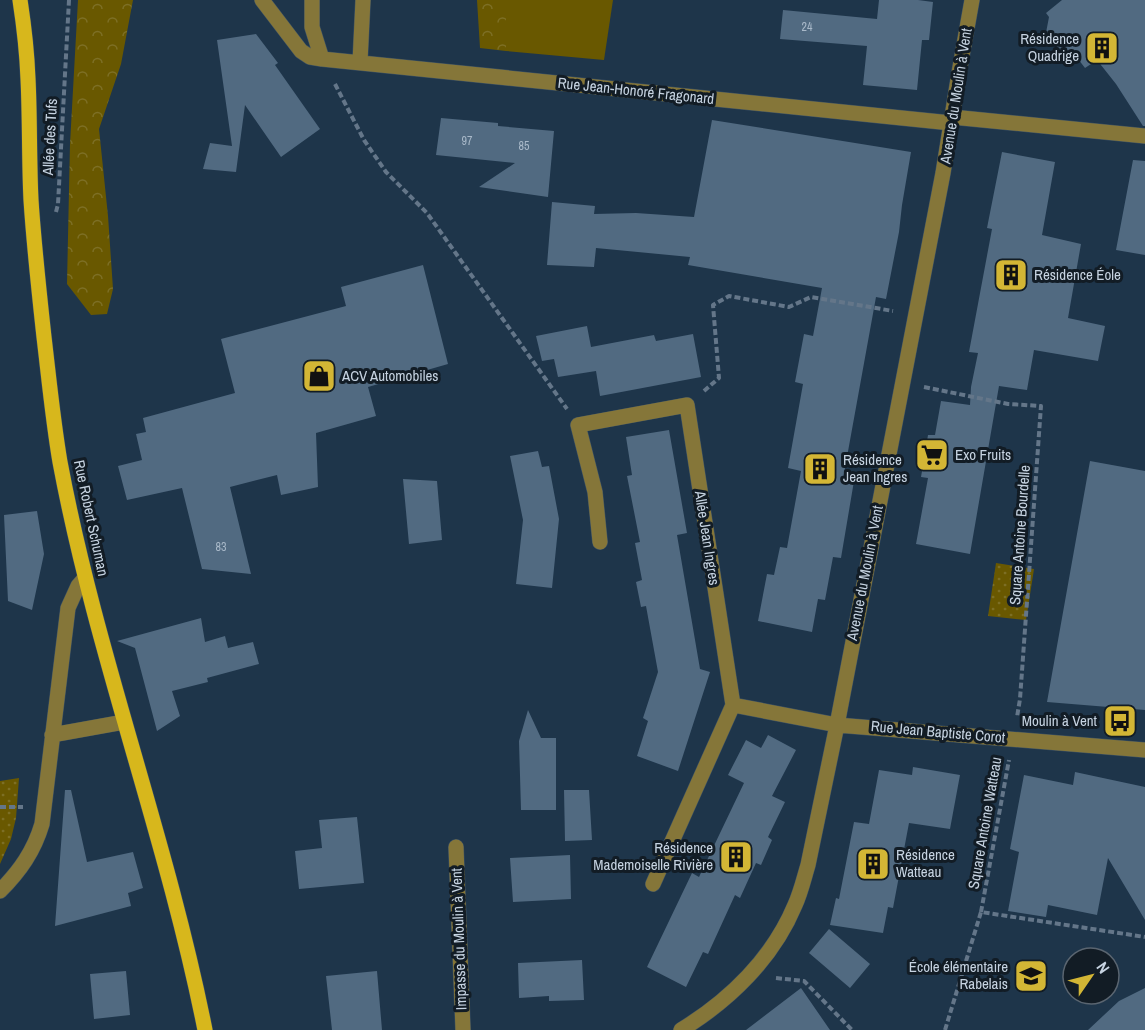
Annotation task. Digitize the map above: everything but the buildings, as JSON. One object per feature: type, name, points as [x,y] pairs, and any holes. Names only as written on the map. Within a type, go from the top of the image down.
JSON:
[{"type":"main road","name":"Rue Robert Schuman","points":[[20,0],[28,77],[34,243],[52,410],[70,512],[85,578],[124,722],[175,897],[205,1030]]},
{"type":"street","points":[[262,0],[302,51],[310,57],[322,59],[312,27],[312,0]]},
{"type":"street","points":[[360,62],[363,0]]},
{"type":"street","name":"Avenue du Moulin à Vent","points":[[681,1030],[721,1002],[737,987],[778,939],[796,903],[808,865],[943,173],[972,0]]},
{"type":"street","name":"Rue Jean-Honoré Fragonard","points":[[322,59],[951,120],[1145,136]]},
{"type":"street","points":[[600,542],[595,492],[578,425],[687,405]]},
{"type":"street","name":"Allée Jean Ingres","points":[[687,405],[733,705]]},
{"type":"street","points":[[0,891],[21,868],[30,854],[42,824],[68,608],[78,586],[85,578]]},
{"type":"street","points":[[653,884],[733,705]]},
{"type":"street","name":"Rue Jean Baptiste Corot","points":[[733,705],[837,725],[1145,750]]},
{"type":"street","points":[[52,735],[124,722]]},
{"type":"street","name":"Impasse du Moulin à Vent","points":[[456,847],[463,1030]]},
{"type":"path","name":"Allée des Tufs","points":[[54,216],[58,204],[69,0]]},
{"type":"path","points":[[322,59],[364,140],[386,172],[427,213],[578,425]]},
{"type":"path","points":[[687,405],[719,378],[713,305],[729,296],[789,307],[811,297],[915,315]]},
{"type":"path","name":"Square Antoine Bourdelle","points":[[902,382],[1008,404],[1041,406],[1020,699]]},
{"type":"path","name":"Square Antoine Watteau","points":[[945,1030],[981,912],[1012,739]]},
{"type":"path","points":[[981,912],[1145,937]]},
{"type":"path","points":[[759,963],[777,979],[804,981],[852,1030]]},
{"type":"green space","points":[[78,0],[133,0],[121,64],[99,129],[113,289],[107,314],[91,315],[67,284],[70,144]]},
{"type":"green space","points":[[477,0],[506,0],[506,51],[480,48]]},
{"type":"green space","points":[[506,0],[613,0],[604,60],[506,51]]},
{"type":"green space","points":[[996,563],[1034,569],[1026,620],[988,616]]},
{"type":"green space","points":[[19,778],[16,818],[11,839],[0,864],[0,781]]},
{"type":"place","name":"Résidence Quadrige","points":[[1102,48]]},
{"type":"place","name":"Résidence Éole","points":[[1011,275]]},
{"type":"place","name":"ACV Automobiles","points":[[319,376]]},
{"type":"place","name":"Exo Fruits","points":[[932,455]]},
{"type":"place","name":"Résidence Jean Ingres","points":[[820,469]]},
{"type":"place","name":"Moulin à Vent","points":[[1120,721]]},
{"type":"place","name":"Résidence Mademoiselle Rivière","points":[[736,857]]},
{"type":"place","name":"Résidence Watteau","points":[[873,864]]},
{"type":"place","name":"École élémentaire Rabelais","points":[[1031,976]]}]
